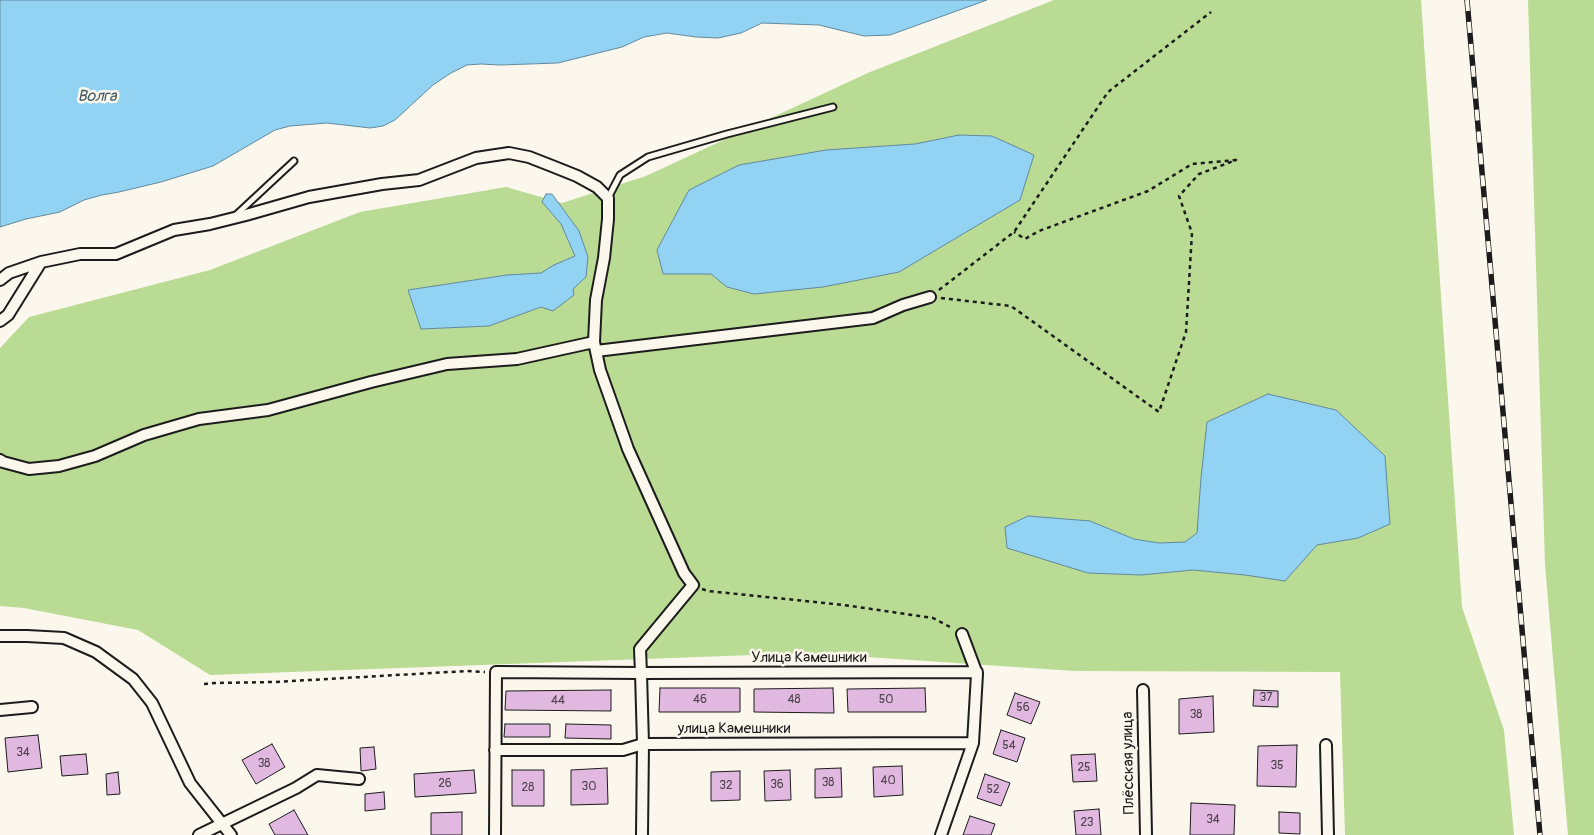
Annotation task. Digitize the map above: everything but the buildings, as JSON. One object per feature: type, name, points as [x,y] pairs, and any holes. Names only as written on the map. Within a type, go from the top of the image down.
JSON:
[{"type":"street","points":[[0,280],[9,273],[41,262],[80,254],[116,254],[174,230],[232,219],[309,197],[382,184],[419,180],[476,158],[509,153],[529,157],[577,176],[597,188],[608,198],[604,258],[596,300],[595,346],[600,370],[628,449],[684,573],[693,585],[640,649],[643,744],[642,835]]},
{"type":"street","points":[[0,321],[8,315],[41,262]]},
{"type":"street","points":[[0,460],[29,469],[60,466],[96,456],[144,435],[199,418],[268,410],[447,364],[517,359],[595,346],[873,318],[903,305],[930,297]]},
{"type":"street","points":[[942,835],[973,743],[977,672],[962,634]]},
{"type":"street","points":[[0,636],[64,638],[96,652],[133,679],[152,703],[190,783],[231,835]]},
{"type":"street","points":[[495,835],[496,672]]},
{"type":"street","name":"Улица Камешники","points":[[496,672],[977,672]]},
{"type":"street","name":"Плёсская улица","points":[[1143,690],[1146,835]]},
{"type":"street","points":[[0,710],[32,707]]},
{"type":"street","name":"улица Камешники","points":[[496,750],[623,750],[643,744],[973,743]]},
{"type":"street","points":[[1326,745],[1328,835]]},
{"type":"street","points":[[199,835],[296,788],[318,775],[360,779]]},
{"type":"lane","points":[[608,198],[620,175],[648,157],[727,134],[833,107]]},
{"type":"lane","points":[[232,219],[294,161]]},
{"type":"path","points":[[930,297],[1014,232],[1108,92],[1210,12]]},
{"type":"path","points":[[930,297],[1011,306],[1159,412],[1186,332],[1192,233],[1180,196],[1199,174],[1236,160],[1192,164],[1148,191],[1039,231],[1025,239],[1014,232]]},
{"type":"path","points":[[693,585],[708,591],[844,605],[933,618],[962,634]]},
{"type":"path","points":[[204,684],[215,682],[275,682],[467,671],[496,672]]},
{"type":"green space","points":[[1054,0],[1421,0],[1462,607],[1504,730],[1514,835],[1345,835],[1340,672],[1075,671],[807,653],[210,675],[138,630],[24,608],[0,606],[0,348],[29,317],[210,270],[360,212],[506,187],[562,203],[646,176],[870,72]]},
{"type":"green space","points":[[1528,0],[1594,0],[1594,835],[1568,835],[1545,565]]},
{"type":"water","name":"Волга","points":[[0,0],[987,0],[890,35],[864,36],[819,25],[762,23],[741,33],[718,38],[667,33],[644,37],[622,47],[558,63],[467,65],[433,85],[395,120],[383,126],[370,128],[327,123],[290,126],[275,130],[213,166],[161,182],[84,200],[60,212],[0,227]]},
{"type":"water","points":[[959,135],[992,136],[1034,155],[1020,200],[899,272],[823,287],[754,294],[727,287],[711,274],[663,274],[657,250],[689,190],[739,165],[826,150],[915,144]]},
{"type":"water","points":[[546,194],[552,194],[579,231],[588,257],[586,277],[573,289],[574,295],[553,311],[541,307],[489,326],[421,329],[408,290],[507,275],[541,273],[575,256],[561,224],[542,202]]},
{"type":"water","points":[[1268,394],[1336,410],[1385,456],[1390,524],[1358,538],[1317,545],[1285,581],[1193,570],[1141,575],[1088,573],[1007,548],[1005,527],[1028,516],[1090,521],[1134,539],[1159,543],[1185,542],[1197,533],[1207,422]]},
{"type":"railway","points":[[1467,0],[1540,835]]}]
